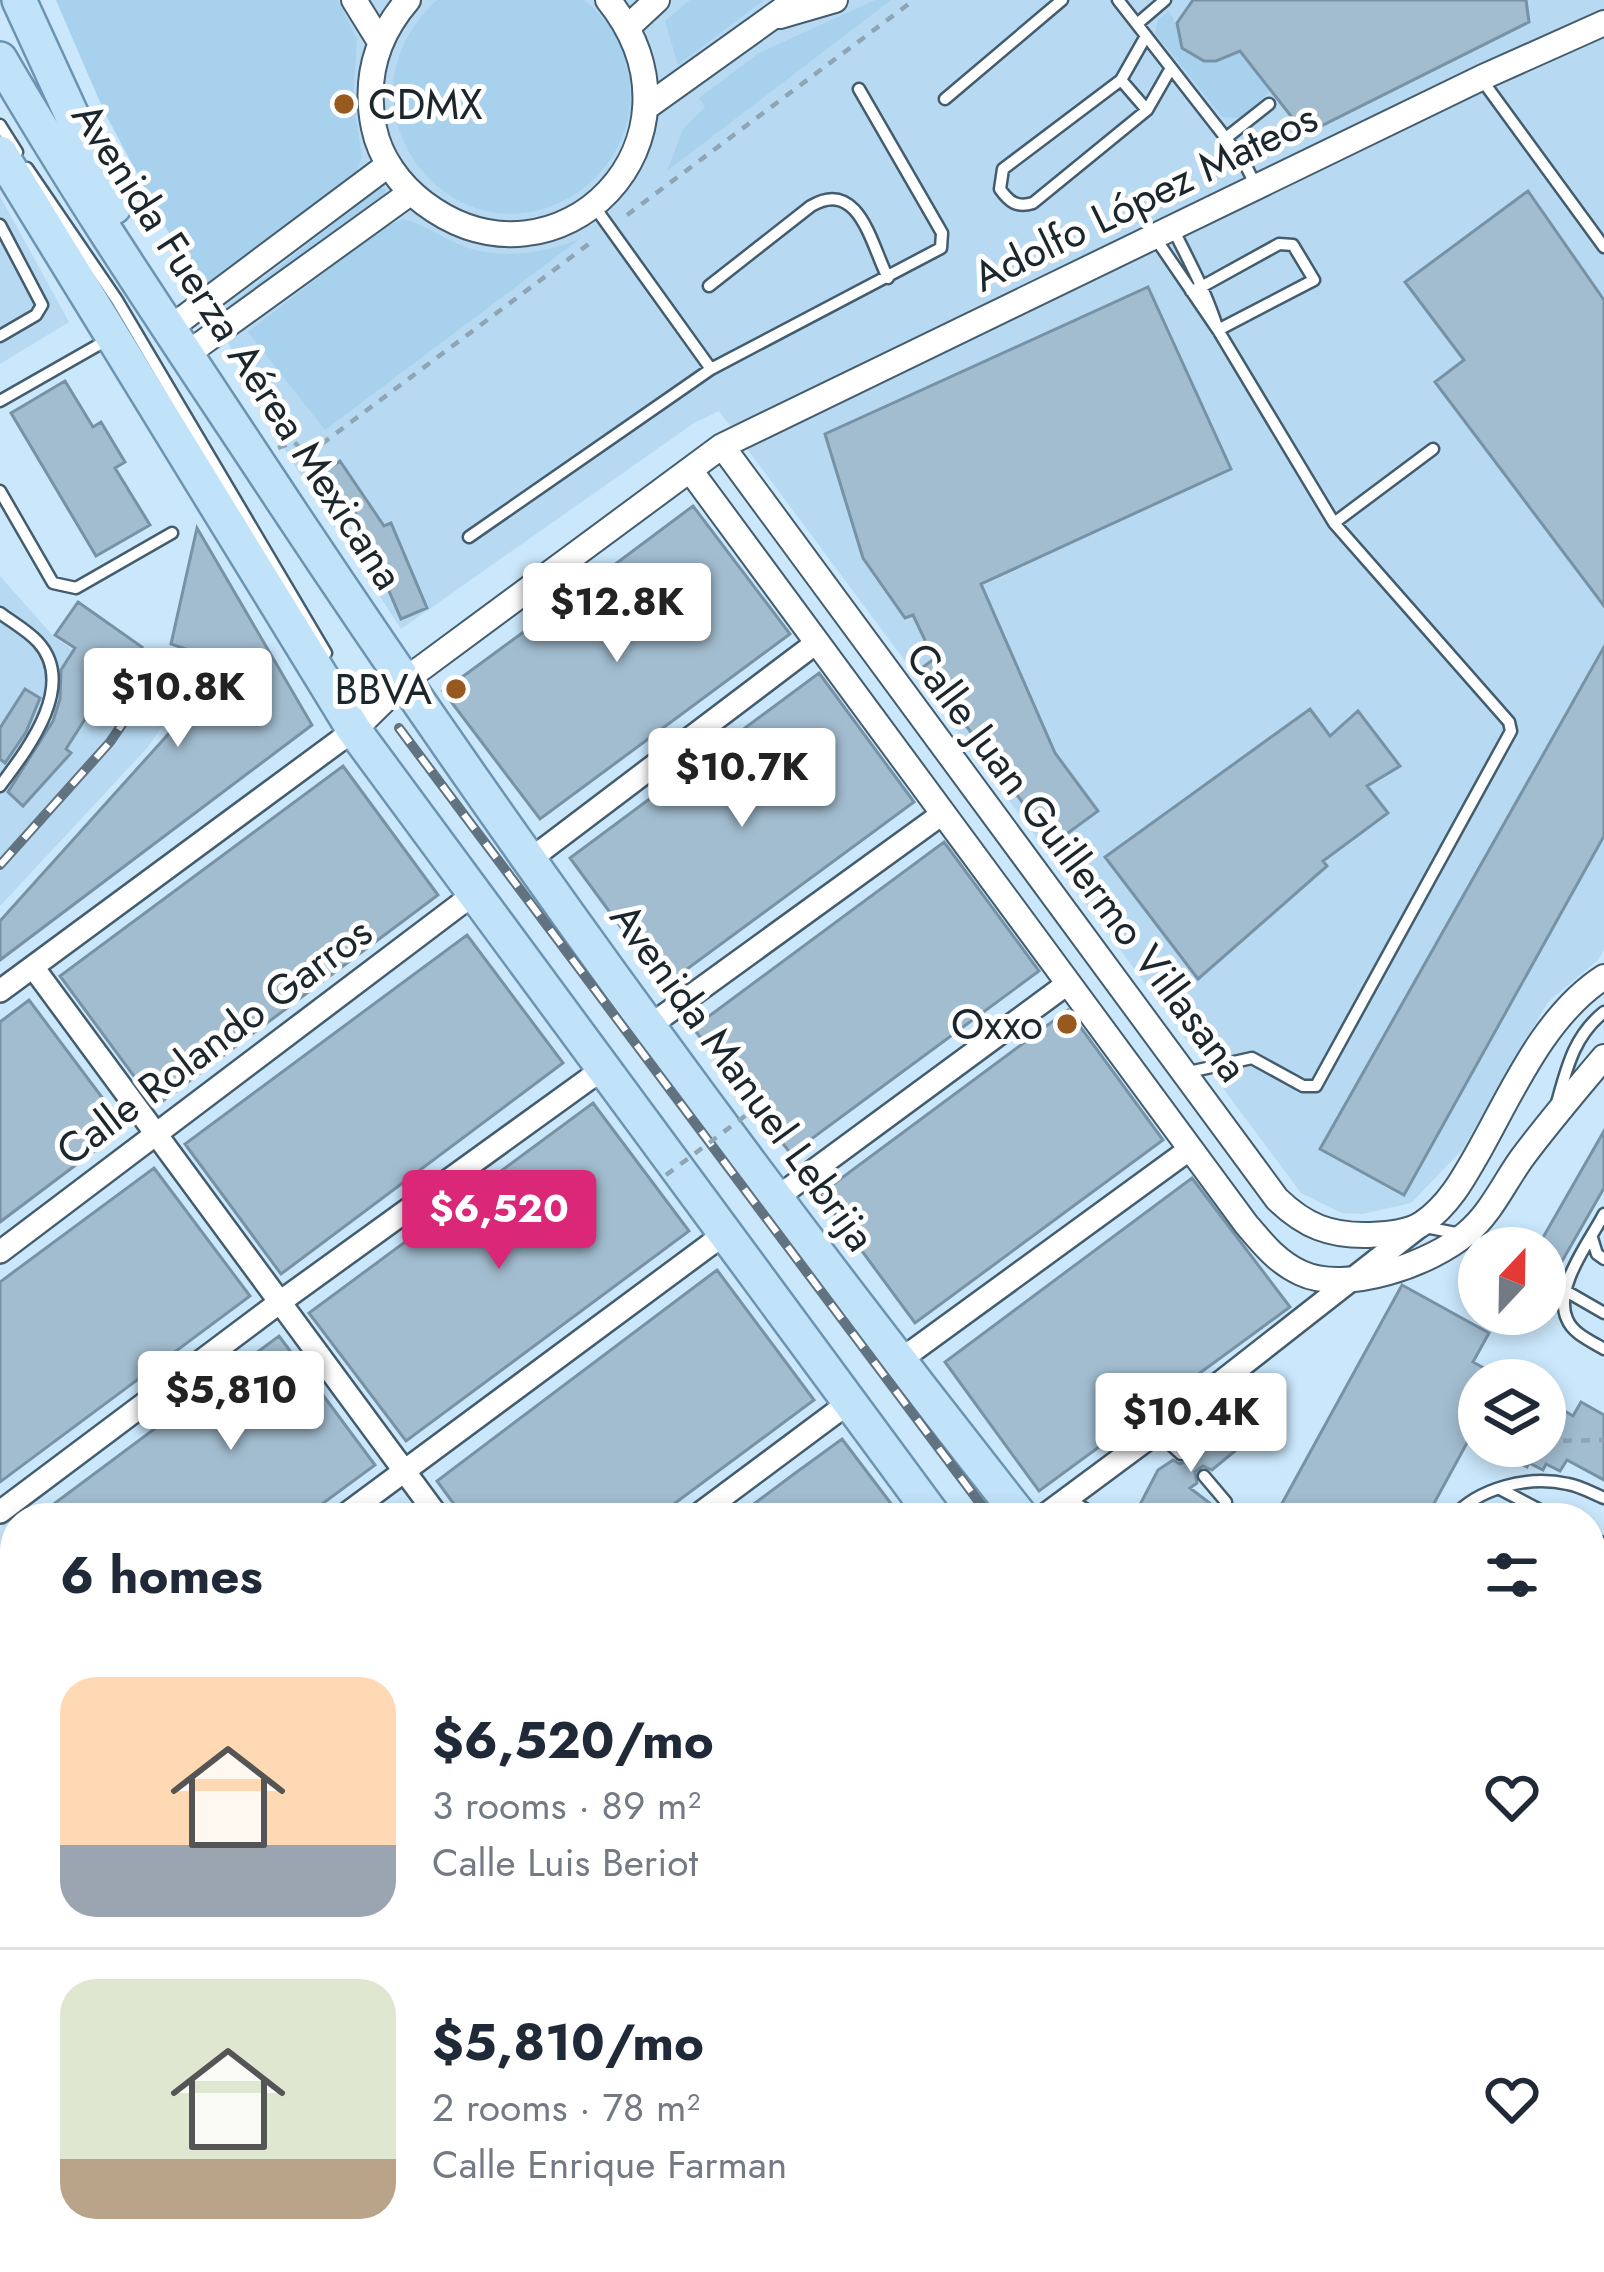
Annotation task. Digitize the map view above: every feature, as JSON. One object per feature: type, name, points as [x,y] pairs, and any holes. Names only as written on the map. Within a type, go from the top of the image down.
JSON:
[{"type":"main road","points":[[19,0],[178,342]]},
{"type":"main road","name":"Avenida Fuerza Aérea Mexicana","points":[[0,59],[178,342],[404,681]]},
{"type":"main road","points":[[0,153],[353,730],[924,1503]]},
{"type":"main road","name":"Avenida Manuel Lebrija","points":[[404,681],[648,1028],[1010,1503]]},
{"type":"street","points":[[354,0],[380,42]]},
{"type":"street","points":[[408,0],[380,42],[371,72],[375,134],[388,165],[410,193],[442,217],[480,231],[520,234],[559,225],[594,206],[621,178],[640,144],[648,106],[647,78],[629,26],[608,0]]},
{"type":"street","points":[[629,26],[657,0]]},
{"type":"street","points":[[648,106],[796,0]]},
{"type":"street","points":[[772,19],[835,0]]},
{"type":"street","name":"Adolfo López Mateos","points":[[353,730],[404,681],[722,446],[1604,23]]},
{"type":"street","points":[[178,342],[388,165]]},
{"type":"street","points":[[178,342],[410,193]]},
{"type":"street","name":"Calle Juan Guillermo Villasana","points":[[722,446],[1277,1199],[1303,1222],[1327,1232],[1395,1233],[1420,1226]]},
{"type":"street","name":"Calle Juan Guillermo Villasana","points":[[689,470],[1274,1257],[1315,1278],[1358,1277]]},
{"type":"street","points":[[528,861],[815,643]]},
{"type":"street","points":[[0,991],[353,730]]},
{"type":"street","points":[[648,1028],[942,814]]},
{"type":"street","name":"Calle Rolando Garros","points":[[0,1252],[475,893]]},
{"type":"street","points":[[33,967],[428,1503]]},
{"type":"street","points":[[1060,1503],[1420,1226],[1455,1192],[1553,1024],[1604,977]]},
{"type":"street","points":[[775,1199],[1067,984]]},
{"type":"street","points":[[1473,1227],[1604,1057]]},
{"type":"street","points":[[12,1503],[604,1067]]},
{"type":"street","points":[[899,1361],[1190,1149]]},
{"type":"street","points":[[361,1503],[728,1232]]},
{"type":"street","points":[[1358,1277],[1420,1261],[1458,1239]]},
{"type":"street","points":[[714,1503],[851,1400]]},
{"type":"lane","points":[[945,99],[1062,0]]},
{"type":"lane","points":[[1118,0],[1226,138],[1256,187]]},
{"type":"lane","points":[[1137,24],[1165,0]]},
{"type":"lane","points":[[1146,35],[1121,80],[1003,169],[1000,189],[1007,200],[1025,206],[1034,203],[1147,110],[1171,68]]},
{"type":"lane","points":[[1481,78],[1604,247]]},
{"type":"lane","points":[[1121,80],[1147,110]]},
{"type":"lane","points":[[469,537],[711,369],[936,254],[944,238],[859,89]]},
{"type":"lane","points":[[1226,138],[1270,104]]},
{"type":"lane","points":[[0,124],[118,300],[334,666],[353,730]]},
{"type":"lane","points":[[42,158],[134,302]]},
{"type":"lane","points":[[709,286],[811,206],[837,197],[852,203],[888,278]]},
{"type":"lane","points":[[594,206],[711,369]]},
{"type":"lane","points":[[0,225],[42,304],[36,315],[0,336]]},
{"type":"lane","points":[[1163,232],[1334,523],[1508,722],[1510,735],[1316,1086],[1303,1086],[1252,1058],[1185,1073]]},
{"type":"lane","points":[[1163,232],[1197,288]]},
{"type":"lane","points":[[1197,288],[1284,243],[1293,245],[1315,280],[1218,330]]},
{"type":"lane","points":[[0,400],[115,335]]},
{"type":"lane","points":[[1334,523],[1433,449]]},
{"type":"lane","points":[[0,491],[53,583],[64,588],[76,588],[172,533]]},
{"type":"lane","points":[[0,613],[38,642],[51,670],[40,731],[0,786]]},
{"type":"lane","points":[[367,652],[404,681]]},
{"type":"lane","points":[[1553,1118],[1572,1051],[1588,1024],[1604,1012]]},
{"type":"lane","points":[[1566,1289],[1604,1214]]},
{"type":"lane","points":[[1420,1226],[1458,1233]]},
{"type":"lane","points":[[1592,1238],[1604,1259]]},
{"type":"lane","points":[[1566,1292],[1604,1312]]},
{"type":"lane","points":[[1566,1318],[1577,1333],[1604,1348]]},
{"type":"lane","points":[[1157,1432],[1181,1454]]},
{"type":"lane","points":[[1204,1477],[1226,1503]]},
{"type":"lane","points":[[1470,1503],[1499,1488],[1566,1483],[1604,1498]]},
{"type":"lane","points":[[1499,1488],[1527,1503]]},
{"type":"lane","points":[[1067,1498],[1076,1503]]},
{"type":"path","points":[[626,215],[914,0]]},
{"type":"path","points":[[301,447],[308,455],[590,242]]},
{"type":"path","points":[[666,1174],[749,1113],[771,1141]]},
{"type":"path","points":[[1566,1441],[1604,1440]]},
{"type":"shaded area","points":[[56,0],[1604,0],[1604,950],[1598,960],[1548,1002],[1462,1150],[1411,1203],[1362,1214],[1342,1213],[1301,1193],[719,411],[694,423],[401,629],[289,457],[104,111]]},
{"type":"shaded area","points":[[56,0],[338,0],[357,39],[353,99],[362,157],[356,172],[201,293],[104,111]]},
{"type":"shaded area","points":[[437,0],[584,0],[605,21],[625,61],[630,105],[614,153],[581,190],[535,211],[490,212],[451,196],[419,167],[399,130],[393,87],[405,42]]},
{"type":"shaded area","points":[[690,0],[764,0],[678,65],[665,21]]},
{"type":"shaded area","points":[[875,0],[891,0],[667,171],[683,129],[705,107],[699,98],[759,53]]},
{"type":"shaded area","points":[[1169,11],[1188,52],[1216,61],[1237,47],[1271,90],[1241,118],[1222,117],[1155,33],[1158,20]]},
{"type":"shaded area","points":[[380,188],[386,189],[385,194],[200,328]]},
{"type":"shaded area","points":[[0,196],[69,322],[0,364]]},
{"type":"shaded area","points":[[404,219],[466,247],[494,253],[539,251],[581,238],[325,430],[248,332],[383,227]]},
{"type":"shaded area","points":[[0,576],[54,637],[118,681],[177,704],[148,747],[0,906]]},
{"type":"building","points":[[1193,0],[1526,0],[1529,22],[1305,134],[1240,51],[1204,61],[1182,48],[1177,23]]},
{"type":"building","points":[[1528,191],[1604,300],[1604,606],[1435,382],[1464,360],[1405,282]]},
{"type":"building","points":[[1148,287],[1231,469],[981,584],[1055,753],[1098,811],[1053,844],[923,667],[934,659],[913,615],[905,618],[863,558],[825,434]]},
{"type":"building","points":[[65,381],[93,427],[101,422],[125,462],[115,468],[150,525],[96,556],[11,413]]},
{"type":"building","points":[[340,461],[384,526],[391,523],[427,608],[401,619],[356,514],[339,526],[309,481]]},
{"type":"building","points":[[693,506],[790,634],[540,819],[443,691],[563,603],[580,628],[624,595],[606,571]]},
{"type":"building","points":[[197,528],[312,725],[0,960],[0,921],[199,700],[206,656],[171,644]]},
{"type":"building","points":[[78,602],[142,647],[120,679],[113,675],[66,749],[71,753],[23,806],[8,792],[53,721],[61,670],[75,648],[55,635]]},
{"type":"building","points":[[1604,647],[1604,836],[1404,1195],[1320,1149]]},
{"type":"building","points":[[819,673],[914,802],[664,986],[570,858]]},
{"type":"building","points":[[25,689],[40,698],[26,732],[5,763],[0,759],[0,728]]},
{"type":"building","points":[[1310,709],[1330,736],[1358,711],[1400,766],[1367,786],[1388,813],[1323,861],[1327,866],[1198,979],[1105,857]]},
{"type":"building","points":[[343,766],[438,895],[156,1106],[60,976]]},
{"type":"building","points":[[944,842],[1039,971],[791,1154],[693,1028]]},
{"type":"building","points":[[467,935],[563,1063],[281,1274],[185,1144]]},
{"type":"building","points":[[29,1000],[125,1128],[0,1222],[0,1022]]},
{"type":"building","points":[[1068,1010],[1163,1140],[915,1323],[820,1194]]},
{"type":"building","points":[[593,1103],[689,1231],[406,1441],[309,1313]]},
{"type":"building","points":[[1604,1131],[1604,1188],[1566,1254],[1566,1227],[1549,1227]]},
{"type":"building","points":[[154,1168],[250,1296],[0,1482],[0,1282]]},
{"type":"building","points":[[1192,1178],[1290,1307],[1039,1491],[945,1362]]},
{"type":"building","points":[[717,1270],[814,1400],[675,1503],[453,1503],[437,1481]]},
{"type":"building","points":[[1402,1285],[1458,1316],[1458,1335],[1488,1335],[1475,1359],[1458,1359],[1458,1459],[1434,1503],[1282,1503]]},
{"type":"building","points":[[279,1336],[375,1465],[323,1503],[55,1503]]},
{"type":"building","points":[[1581,1402],[1604,1415],[1604,1480],[1566,1462],[1566,1412],[1573,1416]]},
{"type":"building","points":[[1234,1418],[1259,1431],[1212,1470],[1203,1466],[1195,1472],[1197,1483],[1190,1488],[1210,1503],[1141,1503],[1158,1470],[1173,1460],[1187,1461],[1189,1449]]},
{"type":"building","points":[[842,1439],[891,1503],[755,1503]]},
{"type":"railway","points":[[0,865],[110,742],[130,713]]},
{"type":"railway","points":[[399,728],[980,1503]]},
{"type":"place","name":"CDMX","points":[[344,104]]},
{"type":"place","name":"BBVA","points":[[456,689]]},
{"type":"place","name":"Oxxo","points":[[1067,1024]]}]
